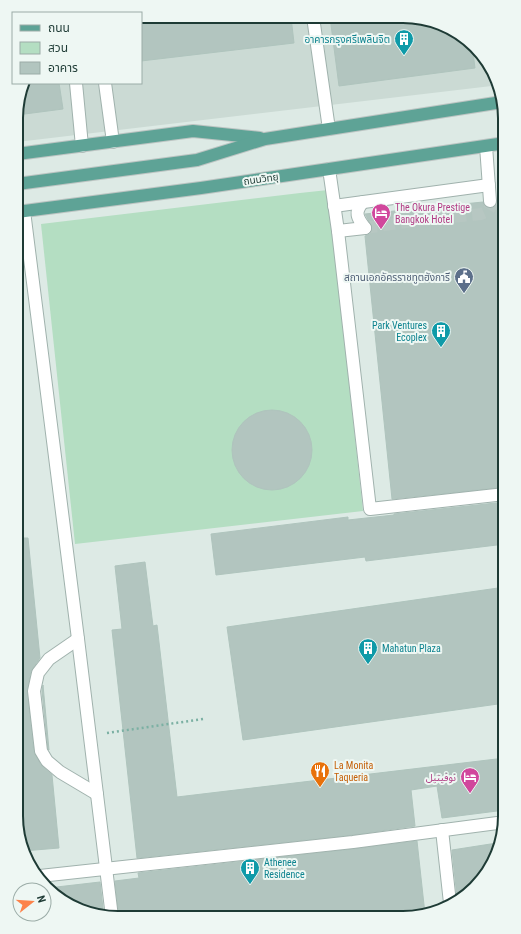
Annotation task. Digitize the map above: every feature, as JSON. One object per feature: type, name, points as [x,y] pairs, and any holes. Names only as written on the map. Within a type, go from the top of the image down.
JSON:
[{"type":"main road","points":[[23,183],[197,160],[265,139],[497,103]]},
{"type":"main road","points":[[23,153],[193,131],[265,139]]},
{"type":"main road","name":"ถนนวิทยุ","points":[[23,211],[201,188],[498,144]]},
{"type":"lane","points":[[314,23],[329,129]]},
{"type":"lane","points":[[76,84],[82,146]]},
{"type":"lane","points":[[105,84],[116,141]]},
{"type":"lane","points":[[111,84],[116,141]]},
{"type":"lane","points":[[486,146],[490,201]]},
{"type":"lane","points":[[329,169],[338,231],[370,509],[498,495]]},
{"type":"lane","points":[[334,206],[489,185]]},
{"type":"lane","points":[[338,231],[364,228],[359,221],[357,213],[358,208],[363,202]]},
{"type":"lane","points":[[23,226],[78,639],[111,910]]},
{"type":"lane","points":[[78,639],[49,659],[38,673],[34,691],[41,751],[46,761],[60,772],[97,794]]},
{"type":"lane","points":[[44,876],[354,842],[498,823]]},
{"type":"lane","points":[[442,830],[450,899]]},
{"type":"path","points":[[90,735],[203,718]]},
{"type":"shaded area","points":[[142,23],[409,23],[422,25],[445,33],[466,47],[482,65],[492,86],[23,141],[24,106],[29,84],[142,84]]},
{"type":"green space","points":[[328,190],[363,511],[75,544],[41,224]]},
{"type":"building","points":[[142,23],[292,23],[294,43],[142,61]]},
{"type":"building","name":"อาคารกรุงศรีเพลินจิต","points":[[331,23],[409,23],[422,25],[434,28],[456,39],[473,54],[475,68],[339,86]]},
{"type":"building","points":[[29,84],[59,84],[63,109],[23,114],[26,93]]},
{"type":"building","name":"Park Ventures Ecoplex","points":[[498,200],[498,488],[392,499],[365,236],[370,234],[372,227],[365,214],[483,202],[486,208],[491,208],[497,205]]},
{"type":"building","points":[[272,410],[287,413],[300,422],[309,435],[312,450],[309,465],[300,478],[287,487],[272,490],[257,487],[244,478],[235,465],[232,450],[235,435],[244,422],[257,413]]},
{"type":"building","points":[[498,503],[498,545],[366,561],[365,557],[216,575],[211,534],[348,517],[348,520]]},
{"type":"building","points":[[23,538],[28,538],[40,658],[31,671],[27,690],[34,752],[41,765],[52,775],[59,848],[30,850],[23,822]]},
{"type":"building","points":[[145,562],[153,626],[157,625],[177,797],[498,759],[498,811],[442,818],[437,786],[411,790],[415,826],[352,835],[137,858],[112,630],[122,629],[115,566]]},
{"type":"building","name":"Mahatun Plaza","points":[[498,588],[498,704],[243,740],[227,627]]},
{"type":"building","points":[[43,685],[49,750],[42,691]]},
{"type":"building","name":"Athenee Residence","points":[[417,841],[424,908],[403,911],[118,911],[115,881],[139,878],[138,873]]},
{"type":"building","points":[[494,843],[485,864],[478,874],[457,894],[452,850]]},
{"type":"building","points":[[100,882],[103,910],[87,906],[65,895],[55,887]]},
{"type":"tunnel","points":[[365,228],[481,214],[488,211],[491,206],[490,201]]},
{"type":"place","name":"อาคารกรุงศรีเพลินจิต","points":[[404,56]]},
{"type":"place","name":"The Okura Prestige Bangkok Hotel","points":[[381,230]]},
{"type":"place","name":"สถานเอกอัครราชทูตฮังการี","points":[[464,294]]},
{"type":"place","name":"Park Ventures Ecoplex","points":[[441,348]]},
{"type":"place","name":"Mahatun Plaza","points":[[368,665]]},
{"type":"place","name":"La Monita Taqueria","points":[[320,788]]},
{"type":"place","name":"نوفيتيل","points":[[470,794]]},
{"type":"place","name":"Athenee Residence","points":[[250,885]]}]
